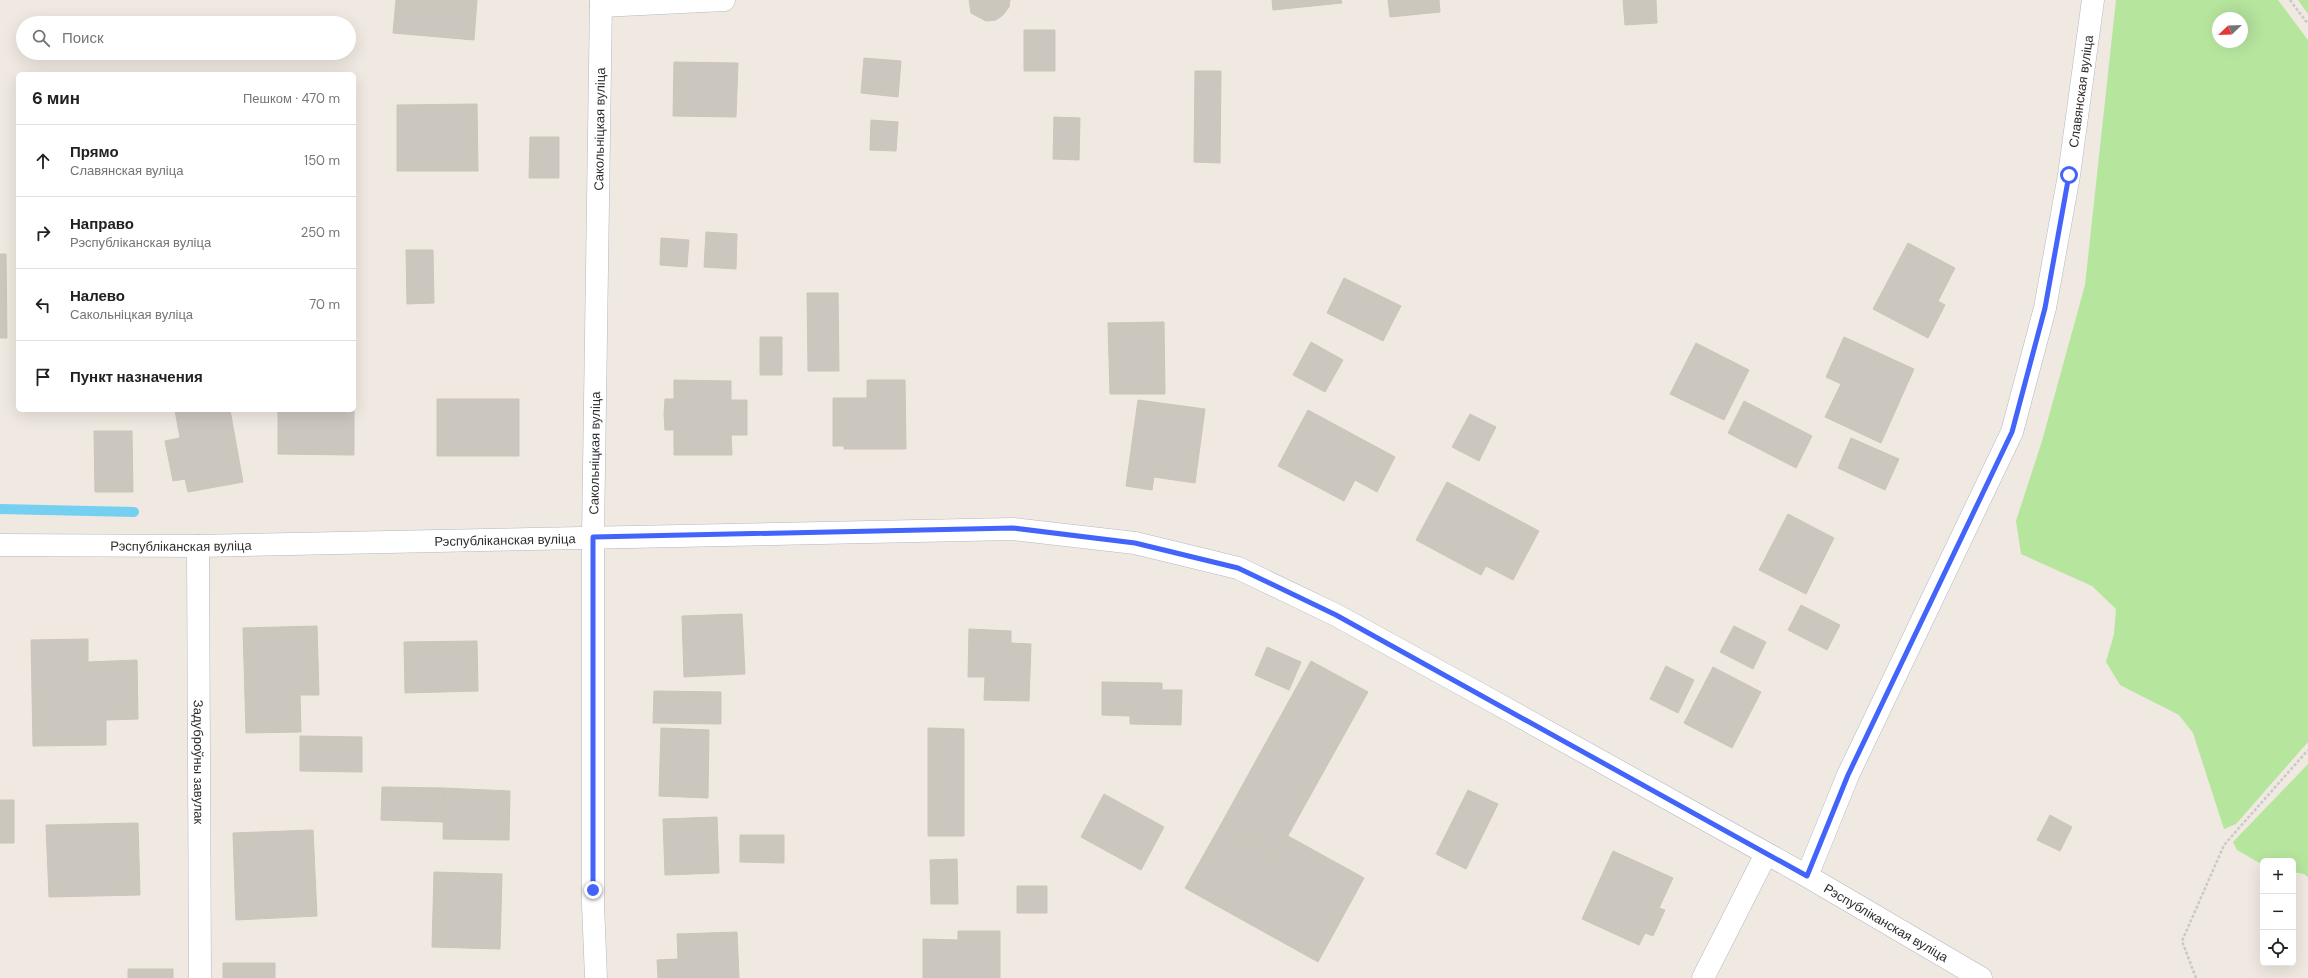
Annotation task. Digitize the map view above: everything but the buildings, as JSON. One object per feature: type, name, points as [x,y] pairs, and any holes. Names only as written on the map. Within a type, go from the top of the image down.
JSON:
[{"type":"street","points":[[601,3],[724,0]]},
{"type":"street","name":"Славянская вуліца","points":[[1807,876],[1848,775],[2012,432],[2045,308],[2069,175],[2093,0]]},
{"type":"street","name":"Сакольніцкая вуліца","points":[[596,978],[593,904],[593,537],[601,3]]},
{"type":"street","name":"Рэспубліканская вуліца","points":[[0,545],[198,546],[1013,528],[1135,543],[1238,568],[1336,615],[1807,876],[1952,971],[1981,978]]},
{"type":"street","name":"Задуброўны завулак","points":[[198,546],[200,978]]},
{"type":"street","points":[[1703,978],[1766,854]]},
{"type":"path","points":[[2290,0],[2308,24]]},
{"type":"path","points":[[2196,978],[2182,941],[2224,845],[2308,750]]},
{"type":"green space","points":[[2116,0],[2278,0],[2308,40],[2308,742],[2236,824],[2224,829],[2193,733],[2179,715],[2120,685],[2106,662],[2114,634],[2116,609],[2092,586],[2021,554],[2016,521],[2042,441],[2085,285]]},
{"type":"green space","points":[[2298,0],[2308,0],[2308,14]]},
{"type":"green space","points":[[2308,764],[2308,877],[2304,874],[2296,873],[2296,858],[2260,858],[2260,863],[2237,850],[2233,842]]},
{"type":"waterway","points":[[0,509],[134,512]]},
{"type":"route","points":[[593,890],[593,537],[1013,528],[1135,543],[1238,568],[1336,615],[1807,876],[1848,775],[2012,432],[2045,308],[2069,175]]}]
